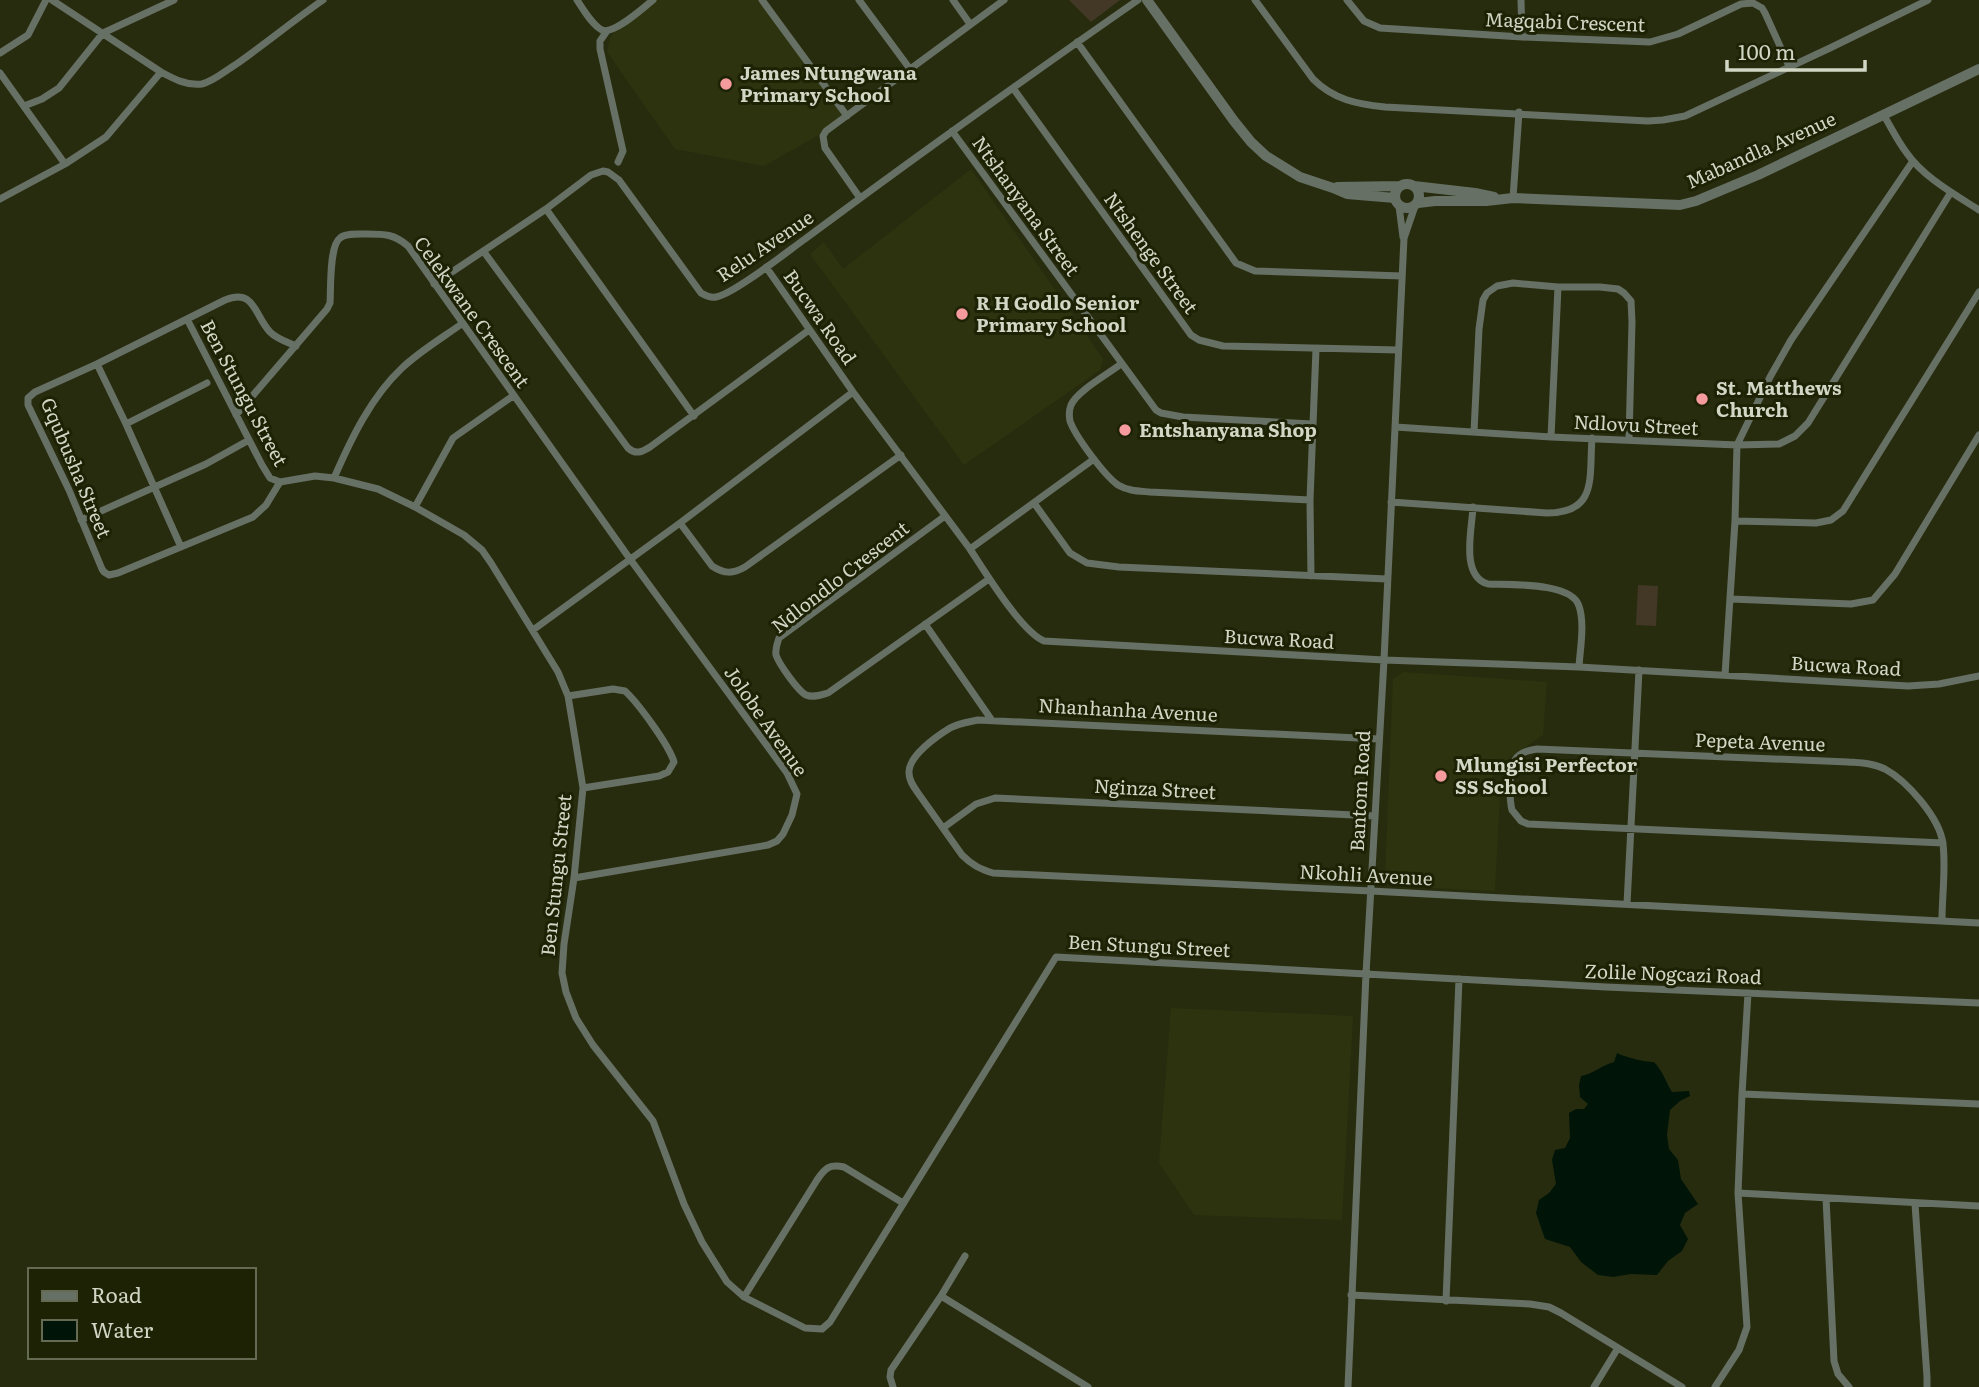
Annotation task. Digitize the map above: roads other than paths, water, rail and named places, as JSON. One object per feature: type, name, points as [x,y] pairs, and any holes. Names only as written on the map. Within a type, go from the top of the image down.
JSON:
[{"type":"street","points":[[0,53],[28,35],[46,0]]},
{"type":"street","points":[[52,0],[161,72],[184,83],[202,84],[264,45],[323,0]]},
{"type":"street","points":[[24,106],[60,88],[103,33],[174,0]]},
{"type":"street","points":[[307,0],[313,7]]},
{"type":"street","points":[[577,0],[594,22],[607,31]]},
{"type":"street","points":[[618,162],[623,151],[600,41],[607,31],[618,27],[653,0]]},
{"type":"street","points":[[762,0],[847,116]]},
{"type":"street","points":[[859,0],[910,69]]},
{"type":"street","points":[[953,0],[970,24]]},
{"type":"street","points":[[860,198],[829,154],[823,142],[826,131],[1004,0]]},
{"type":"street","name":"Relu Avenue","points":[[434,284],[547,209],[591,175],[603,171],[619,180],[701,293],[718,297],[766,267],[1138,0]]},
{"type":"street","points":[[1147,0],[1251,142],[1280,167],[1346,194],[1397,202],[1407,209],[1416,204],[1419,194],[1414,186],[1406,184],[1333,188]]},
{"type":"street","points":[[1255,0],[1313,79],[1322,88],[1344,100],[1385,107],[1648,121],[1674,119],[1700,109],[1928,0]]},
{"type":"street","name":"Magqabi Crescent","points":[[1347,0],[1364,21],[1380,28],[1650,42],[1678,34],[1741,4],[1753,4],[1762,8],[1765,13],[1789,66]]},
{"type":"street","points":[[1521,0],[1522,37]]},
{"type":"street","points":[[1077,43],[1236,263],[1255,271],[1402,276]]},
{"type":"street","name":"Mabandla Avenue","points":[[1416,204],[1508,199],[1680,205],[1758,175],[1979,69]]},
{"type":"street","points":[[1,197],[65,164],[106,137],[161,72]]},
{"type":"street","points":[[0,73],[65,164]]},
{"type":"street","name":"Ntshenge Street","points":[[1013,88],[1191,335],[1210,344],[1223,346],[1398,350]]},
{"type":"street","points":[[1508,199],[1518,113]]},
{"type":"street","points":[[1883,114],[1913,161],[1951,192],[1979,210]]},
{"type":"street","name":"Ntshanyana Street","points":[[952,131],[1156,410],[1183,417],[1312,424]]},
{"type":"street","points":[[1725,675],[1737,445],[1791,340],[1913,161]]},
{"type":"street","points":[[1397,202],[1396,190],[1400,186]]},
{"type":"street","name":"Mabandla Avenue","points":[[1414,186],[1508,199]]},
{"type":"street","name":"Ndlovu Street","points":[[1395,427],[1551,437],[1737,445],[1779,444],[1801,431],[1951,192]]},
{"type":"street","name":"Bantom Road","points":[[1348,1387],[1366,974],[1404,238],[1397,202]]},
{"type":"street","name":"Bantom Road","points":[[1404,238],[1416,204]]},
{"type":"street","points":[[547,209],[694,416]]},
{"type":"street","name":"Celekwane Crescent","points":[[236,415],[330,303],[332,256],[334,245],[341,237],[366,234],[395,236],[408,246],[630,559]]},
{"type":"street","points":[[484,252],[632,452],[639,453],[650,447],[809,330]]},
{"type":"street","name":"Bucwa Road","points":[[766,267],[989,579],[1031,634],[1044,641],[1908,686],[1939,684],[1979,676]]},
{"type":"street","points":[[1474,432],[1483,300],[1490,289],[1513,283],[1618,289],[1631,301],[1629,439]]},
{"type":"street","points":[[1551,437],[1558,287]]},
{"type":"street","points":[[1735,521],[1816,523],[1831,520],[1843,511],[1979,292]]},
{"type":"street","name":"Gqubusha Street","points":[[280,482],[266,505],[253,517],[109,575],[104,572],[27,398],[232,297],[243,297],[252,304],[271,333],[296,346]]},
{"type":"street","name":"Ben Stungu Street","points":[[187,319],[266,473],[280,482],[307,476],[334,478],[378,489],[464,535],[482,550],[558,672],[568,696],[583,788],[562,962],[563,982],[569,1003],[593,1045],[653,1121],[684,1204],[702,1242],[727,1282],[744,1297],[805,1328],[822,1329],[830,1322],[1056,957],[1366,974]]},
{"type":"street","points":[[334,478],[355,433],[386,385],[402,368],[463,323]]},
{"type":"street","points":[[1311,576],[1310,500],[1316,349]]},
{"type":"street","points":[[97,364],[181,547]]},
{"type":"street","points":[[1121,364],[1079,395],[1070,406],[1073,427],[1094,459],[1116,484],[1133,490],[1310,500]]},
{"type":"street","points":[[126,424],[207,383]]},
{"type":"street","points":[[533,630],[853,392]]},
{"type":"street","points":[[415,507],[453,438],[513,396]]},
{"type":"street","points":[[1731,598],[1851,604],[1873,600],[1895,574],[1979,435]]},
{"type":"street","points":[[1391,502],[1559,513],[1569,511],[1585,498],[1588,489],[1592,438]]},
{"type":"street","points":[[81,520],[206,464],[248,440]]},
{"type":"street","points":[[680,523],[712,566],[719,571],[732,573],[745,567],[901,455]]},
{"type":"street","points":[[970,549],[1094,459]]},
{"type":"street","points":[[1034,503],[1070,553],[1087,563],[1119,567],[1387,579]]},
{"type":"street","points":[[1473,507],[1470,563],[1473,573],[1479,581],[1488,584],[1551,588],[1569,593],[1576,599],[1580,607],[1579,667]]},
{"type":"street","name":"Ndlondlo Crescent","points":[[945,516],[779,639],[776,655],[802,692],[807,695],[820,695],[838,687],[989,579]]},
{"type":"street","name":"Jolobe Avenue","points":[[574,878],[768,845],[783,834],[792,815],[797,794],[787,773],[630,559]]},
{"type":"street","points":[[925,624],[991,719]]},
{"type":"street","points":[[1627,904],[1639,670]]},
{"type":"street","points":[[568,696],[625,691],[674,762],[668,772],[659,776],[583,788]]},
{"type":"street","name":"Nhanhanha Avenue","points":[[991,719],[1379,739]]},
{"type":"street","name":"Nkohli Avenue","points":[[991,719],[967,722],[950,728],[916,755],[911,761],[909,773],[911,783],[962,855],[980,870],[993,873],[1979,923]]},
{"type":"street","name":"Pepeta Avenue","points":[[1630,829],[1528,824],[1521,821],[1511,810],[1510,771],[1516,758],[1524,751],[1537,748],[1875,765],[1892,774],[1914,794],[1939,829],[1943,843],[1942,920]]},
{"type":"street","name":"Nginza Street","points":[[943,828],[976,804],[995,798],[1375,816]]},
{"type":"street","points":[[1630,829],[1943,843]]},
{"type":"street","name":"Zolile Nogcazi Road","points":[[1366,974],[1979,1003]]},
{"type":"street","points":[[1446,1301],[1459,979]]},
{"type":"street","points":[[1715,1387],[1739,1350],[1747,1327],[1738,1193],[1748,993]]},
{"type":"street","points":[[1742,1094],[1979,1104]]},
{"type":"street","points":[[744,1297],[817,1180],[828,1167],[844,1167],[903,1203]]},
{"type":"street","points":[[1738,1193],[1979,1206]]},
{"type":"street","points":[[1826,1198],[1835,1360],[1838,1374],[1849,1387]]},
{"type":"street","points":[[1915,1204],[1927,1387]]},
{"type":"street","points":[[893,1387],[891,1370],[965,1256]]},
{"type":"street","points":[[1351,1295],[1549,1307],[1682,1387]]},
{"type":"street","points":[[941,1296],[1088,1387]]},
{"type":"street","points":[[1594,1387],[1618,1348]]},
{"type":"water","points":[[1617,1053],[1654,1062],[1672,1092],[1689,1091],[1690,1096],[1670,1110],[1667,1135],[1669,1149],[1678,1160],[1681,1179],[1698,1204],[1685,1213],[1680,1225],[1688,1239],[1682,1251],[1668,1261],[1657,1275],[1598,1275],[1581,1262],[1570,1247],[1545,1239],[1536,1213],[1539,1200],[1556,1184],[1552,1160],[1555,1150],[1565,1148],[1570,1138],[1569,1113],[1584,1109],[1588,1104],[1580,1097],[1581,1076],[1614,1062]]},
{"type":"place","name":"James Ntungwana Primary School","points":[[726,84]]},
{"type":"place","name":"R H Godlo Senior Primary School","points":[[962,314]]},
{"type":"place","name":"St. Matthews Church","points":[[1702,399]]},
{"type":"place","name":"Entshanyana Shop","points":[[1125,430]]},
{"type":"place","name":"Mlungisi Perfector SS School","points":[[1441,776]]}]
